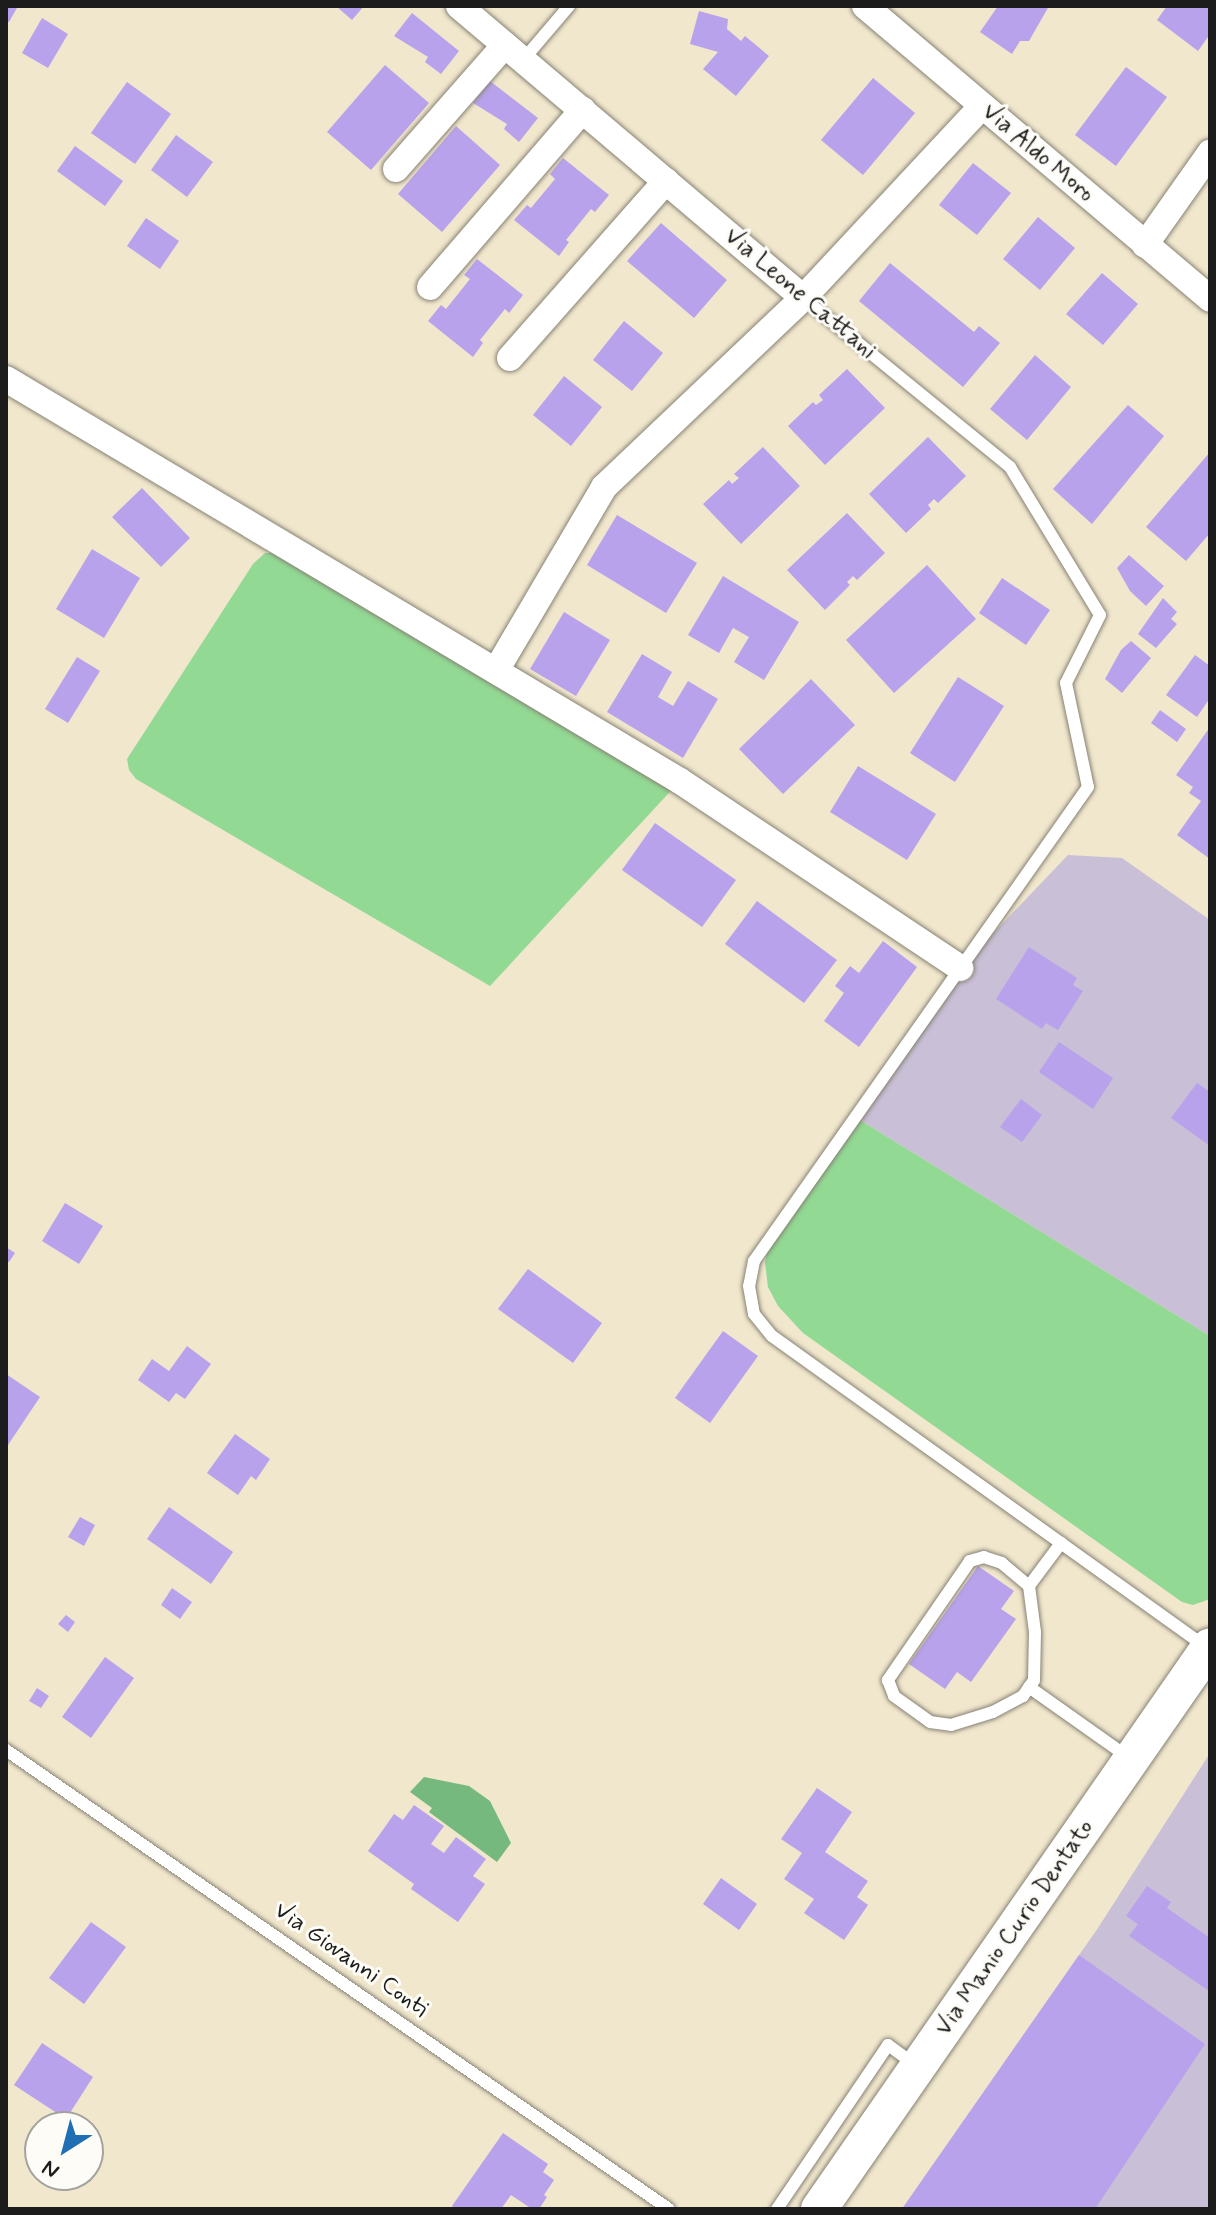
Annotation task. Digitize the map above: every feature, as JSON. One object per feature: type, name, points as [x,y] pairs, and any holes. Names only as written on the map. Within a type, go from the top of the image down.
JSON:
[{"type":"main road","name":"Via Manio Curio Dentato","points":[[819,2209],[1209,1648]]},
{"type":"street","name":"Via Leone Cattani","points":[[459,6],[803,298]]},
{"type":"street","name":"Via Aldo Moro","points":[[865,6],[1210,299]]},
{"type":"street","points":[[396,169],[514,52]]},
{"type":"street","points":[[497,669],[604,487],[803,298],[982,106]]},
{"type":"street","points":[[430,287],[583,110]]},
{"type":"street","points":[[1145,245],[1210,153]]},
{"type":"street","points":[[510,358],[666,181]]},
{"type":"street","points":[[6,379],[497,669],[680,781],[960,968]]},
{"type":"lane","points":[[514,52],[569,6]]},
{"type":"lane","name":"Via Leone Cattani","points":[[803,298],[1010,467],[1100,615],[1066,683],[1088,787],[960,968]]},
{"type":"lane","points":[[960,968],[754,1261],[749,1286],[754,1314],[772,1336],[1209,1648]]},
{"type":"lane","points":[[1029,1586],[1061,1543]]},
{"type":"lane","points":[[984,1557],[1002,1563],[1029,1586],[1035,1632],[1034,1680],[1023,1696],[993,1712],[951,1725],[930,1722],[913,1713],[894,1696],[888,1680],[970,1561],[984,1557]]},
{"type":"lane","points":[[1029,1687],[1131,1759]]},
{"type":"lane","name":"Via Giovanni Conti","points":[[6,1750],[669,2209]]},
{"type":"lane","points":[[777,2209],[888,2045],[918,2067]]},
{"type":"shaded area","points":[[1068,855],[1122,858],[1210,920],[1210,1336],[855,1117],[960,968]]},
{"type":"shaded area","points":[[1210,1753],[1210,2209],[902,2209],[1098,1928]]},
{"type":"green space","points":[[265,553],[279,553],[680,781],[490,986],[136,779],[129,770],[127,759],[253,564]]},
{"type":"green space","points":[[855,1117],[1210,1336],[1210,1599],[1193,1605],[1182,1602],[803,1333],[778,1306],[768,1287],[765,1263],[768,1247]]},
{"type":"green space","points":[[424,1777],[469,1786],[490,1801],[511,1843],[497,1862],[429,1812],[432,1808],[410,1792]]},
{"type":"building","points":[[6,6],[18,6],[9,22],[6,21]]},
{"type":"building","points":[[336,6],[364,6],[352,20]]},
{"type":"building","points":[[998,6],[1049,6],[1029,41],[1020,41],[1012,54],[980,32]]},
{"type":"building","points":[[1167,6],[1210,6],[1210,34],[1198,51],[1157,20]]},
{"type":"building","points":[[699,11],[728,19],[727,29],[741,41],[745,36],[769,56],[736,96],[703,69],[718,52],[690,44]]},
{"type":"building","points":[[412,13],[459,51],[441,74],[425,62],[428,57],[394,36]]},
{"type":"building","points":[[42,18],[68,34],[48,68],[22,53]]},
{"type":"building","points":[[385,65],[429,103],[371,170],[327,132]]},
{"type":"building","points":[[1126,67],[1167,97],[1116,166],[1075,135]]},
{"type":"building","points":[[873,78],[915,113],[863,175],[821,140]]},
{"type":"building","points":[[490,81],[538,118],[519,142],[504,129],[507,124],[473,103]]},
{"type":"building","points":[[127,82],[171,114],[135,164],[91,133]]},
{"type":"building","points":[[456,126],[500,165],[442,232],[398,194]]},
{"type":"building","points":[[176,135],[213,162],[187,197],[151,170]]},
{"type":"building","points":[[75,146],[123,181],[105,206],[57,171]]},
{"type":"building","points":[[563,158],[609,195],[595,212],[591,209],[566,240],[569,242],[559,256],[514,220],[527,205],[531,208],[555,179],[550,174]]},
{"type":"building","points":[[973,163],[1011,193],[977,235],[939,205]]},
{"type":"building","points":[[1038,217],[1075,248],[1040,290],[1003,259]]},
{"type":"building","points":[[146,218],[179,241],[160,269],[127,246]]},
{"type":"building","points":[[661,223],[727,280],[694,318],[627,261]]},
{"type":"building","points":[[477,259],[523,295],[509,313],[505,309],[480,340],[483,343],[473,357],[428,321],[441,305],[446,309],[470,279],[464,275]]},
{"type":"building","points":[[890,263],[974,332],[979,326],[1000,343],[963,387],[859,301]]},
{"type":"building","points":[[1102,273],[1138,304],[1103,345],[1066,314]]},
{"type":"building","points":[[624,321],[663,353],[632,391],[593,360]]},
{"type":"building","points":[[1035,355],[1071,387],[1027,440],[990,409]]},
{"type":"building","points":[[847,369],[885,408],[825,465],[788,426],[813,402],[816,405],[823,400],[819,395]]},
{"type":"building","points":[[564,376],[602,407],[571,446],[533,415]]},
{"type":"building","points":[[1128,405],[1164,436],[1092,524],[1053,489]]},
{"type":"building","points":[[928,437],[966,476],[938,503],[934,499],[928,505],[931,509],[906,533],[869,494]]},
{"type":"building","points":[[763,447],[800,486],[741,544],[703,504],[729,480],[732,484],[739,478],[734,474]]},
{"type":"building","points":[[1210,452],[1210,533],[1186,561],[1146,527]]},
{"type":"building","points":[[142,488],[190,538],[161,567],[112,517]]},
{"type":"building","points":[[847,513],[885,553],[857,580],[853,576],[847,582],[850,585],[825,610],[787,570]]},
{"type":"building","points":[[617,515],[697,563],[666,613],[587,565]]},
{"type":"building","points":[[92,549],[140,578],[104,638],[56,609]]},
{"type":"building","points":[[1129,555],[1164,586],[1146,606],[1130,591],[1117,568]]},
{"type":"building","points":[[927,565],[976,619],[894,693],[846,640]]},
{"type":"building","points":[[723,576],[799,622],[764,680],[734,662],[749,637],[733,628],[719,653],[688,635]]},
{"type":"building","points":[[1002,578],[1050,610],[1026,645],[979,613]]},
{"type":"building","points":[[1163,598],[1177,612],[1171,619],[1177,624],[1156,648],[1138,634]]},
{"type":"building","points":[[564,612],[610,640],[576,696],[530,669]]},
{"type":"building","points":[[1131,641],[1151,658],[1122,693],[1105,679],[1121,650]]},
{"type":"building","points":[[642,654],[672,672],[658,697],[673,706],[688,681],[718,699],[683,758],[607,712]]},
{"type":"building","points":[[1195,655],[1210,666],[1210,698],[1197,717],[1166,695]]},
{"type":"building","points":[[77,657],[100,671],[68,723],[45,709]]},
{"type":"building","points":[[958,677],[1004,706],[955,782],[910,753]]},
{"type":"building","points":[[811,679],[855,725],[783,794],[739,749]]},
{"type":"building","points":[[1160,710],[1186,729],[1177,742],[1151,723]]},
{"type":"building","points":[[1210,727],[1210,859],[1177,835],[1201,801],[1189,793],[1193,787],[1176,775]]},
{"type":"building","points":[[858,766],[936,814],[907,860],[830,812]]},
{"type":"building","points":[[655,823],[736,880],[702,927],[622,870]]},
{"type":"building","points":[[757,901],[837,960],[804,1003],[725,944]]},
{"type":"building","points":[[883,941],[917,967],[859,1047],[824,1021],[844,993],[835,986],[850,966],[859,973]]},
{"type":"building","points":[[1029,947],[1077,978],[1073,985],[1083,991],[1058,1030],[1046,1023],[1042,1029],[996,999]]},
{"type":"building","points":[[1059,1042],[1113,1078],[1093,1109],[1039,1072]]},
{"type":"building","points":[[1197,1083],[1210,1092],[1210,1146],[1171,1118]]},
{"type":"building","points":[[1021,1099],[1042,1115],[1022,1142],[1000,1127]]},
{"type":"building","points":[[65,1203],[103,1226],[79,1264],[42,1241]]},
{"type":"building","points":[[6,1247],[15,1253],[9,1262],[6,1261]]},
{"type":"building","points":[[528,1269],[602,1323],[573,1363],[498,1309]]},
{"type":"building","points":[[723,1331],[758,1356],[710,1423],[675,1398]]},
{"type":"building","points":[[187,1346],[211,1364],[185,1399],[176,1393],[169,1402],[138,1380],[152,1359],[169,1371]]},
{"type":"building","points":[[6,1374],[40,1397],[6,1448]]},
{"type":"building","points":[[235,1434],[270,1459],[256,1480],[251,1476],[238,1495],[207,1473]]},
{"type":"building","points":[[169,1507],[233,1552],[211,1584],[147,1539]]},
{"type":"building","points":[[80,1517],[95,1525],[84,1546],[68,1537]]},
{"type":"building","points":[[978,1566],[1014,1591],[1001,1609],[1016,1619],[971,1682],[957,1672],[945,1689],[909,1664]]},
{"type":"building","points":[[172,1588],[192,1602],[180,1619],[161,1605]]},
{"type":"building","points":[[66,1615],[75,1622],[68,1632],[58,1624]]},
{"type":"building","points":[[105,1657],[134,1678],[91,1738],[62,1717]]},
{"type":"building","points":[[37,1688],[49,1696],[41,1708],[29,1701]]},
{"type":"building","points":[[817,1788],[852,1812],[825,1852],[868,1881],[857,1897],[868,1905],[844,1940],[804,1913],[814,1899],[784,1879],[802,1853],[781,1839]]},
{"type":"building","points":[[414,1805],[444,1826],[431,1844],[444,1853],[456,1837],[486,1859],[473,1876],[485,1884],[458,1922],[411,1889],[414,1884],[368,1851],[394,1814],[403,1820]]},
{"type":"building","points":[[721,1878],[757,1904],[739,1930],[703,1904]]},
{"type":"building","points":[[1147,1886],[1171,1902],[1167,1908],[1210,1938],[1209,1991],[1129,1936],[1138,1924],[1126,1916]]},
{"type":"building","points":[[91,1922],[126,1947],[84,2004],[49,1978]]},
{"type":"building","points":[[1079,1955],[1205,2044],[1095,2209],[902,2209]]},
{"type":"building","points":[[42,2043],[93,2077],[71,2111],[54,2111],[14,2085]]},
{"type":"building","points":[[503,2133],[548,2164],[543,2172],[554,2180],[544,2195],[547,2197],[539,2209],[532,2209],[511,2195],[501,2209],[455,2209],[452,2206]]}]
